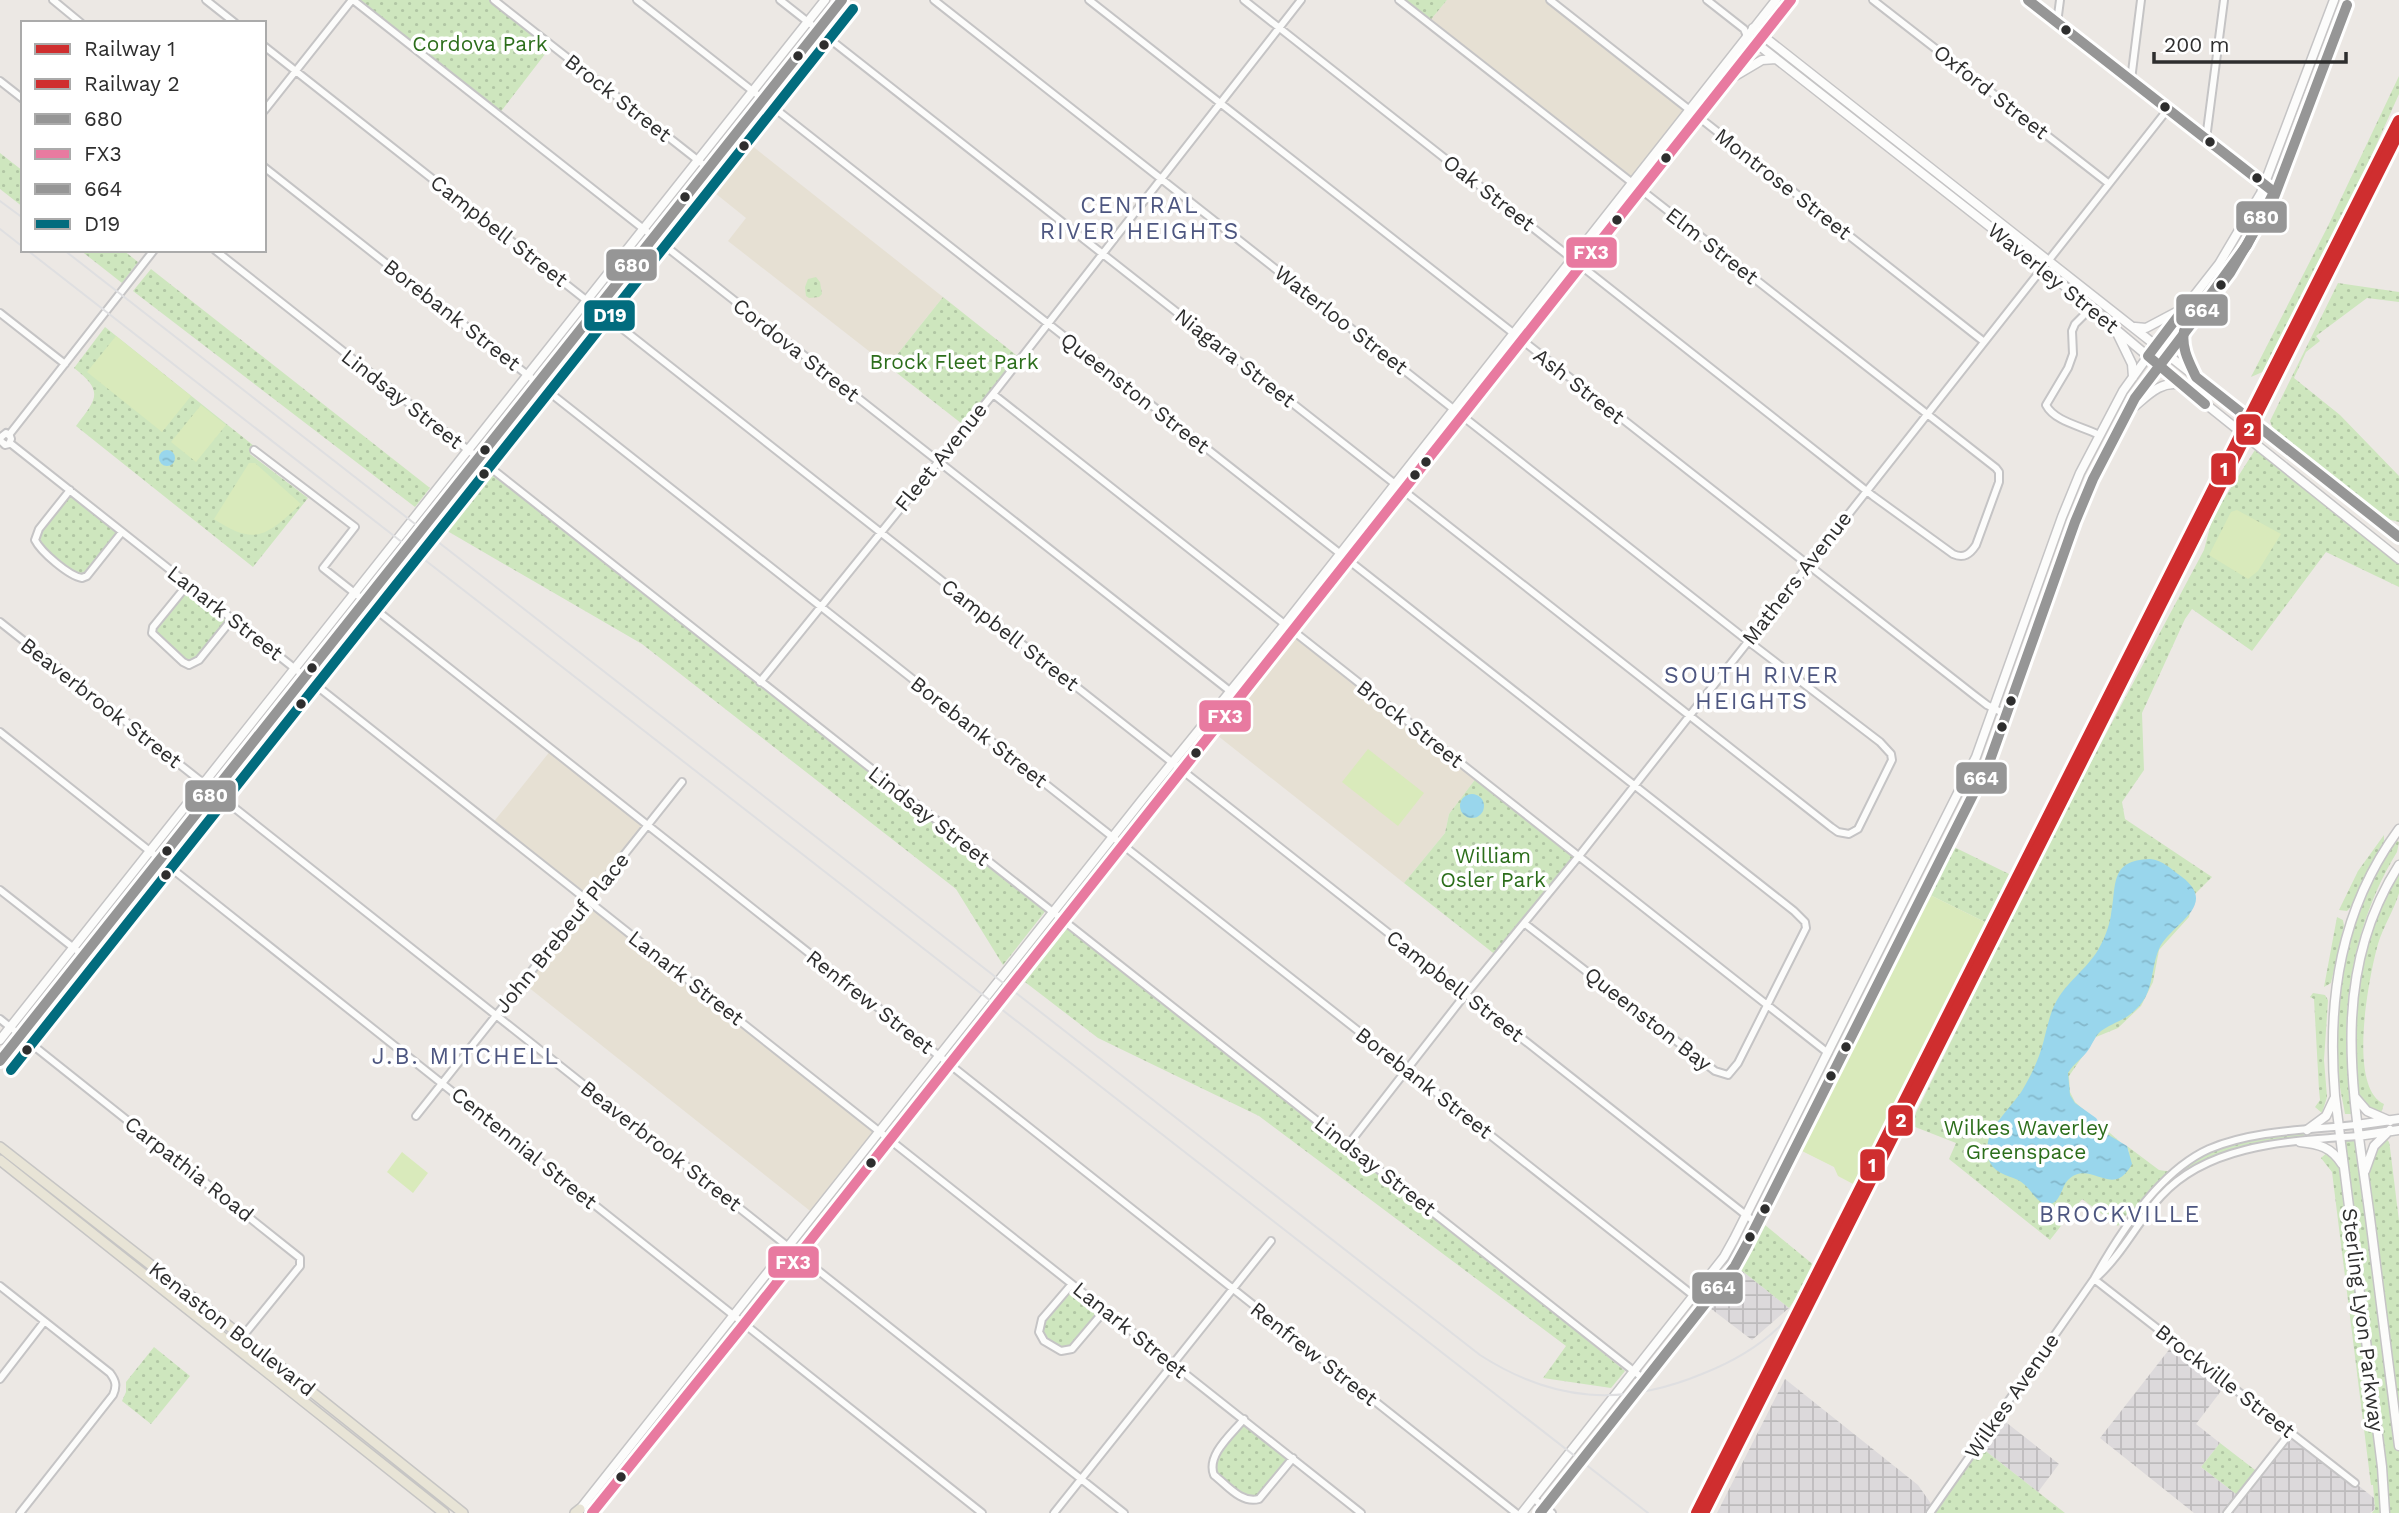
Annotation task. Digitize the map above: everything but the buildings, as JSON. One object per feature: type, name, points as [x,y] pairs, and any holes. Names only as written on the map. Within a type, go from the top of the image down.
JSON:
[{"type":"main road","points":[[0,1040],[825,0]]},
{"type":"main road","points":[[0,1061],[842,0]]},
{"type":"main road","points":[[577,1512],[1285,624],[1776,0]]},
{"type":"main road","points":[[592,1513],[1182,770],[1295,632],[1791,0]]},
{"type":"main road","points":[[2028,0],[2274,192]]},
{"type":"main road","points":[[1522,1513],[1724,1258],[1976,758],[2064,510],[2099,435],[2133,377],[2219,264],[2246,221],[2264,184],[2334,0]]},
{"type":"main road","points":[[1542,1510],[1720,1284],[1756,1223],[1989,760],[2079,509],[2130,411],[2158,365],[2247,245],[2274,192],[2348,0]]},
{"type":"main road","name":"Waverley Street","points":[[1753,28],[2399,537]]},
{"type":"main road","name":"Waverley Street","points":[[1747,36],[2042,268],[2182,385],[2399,559]]},
{"type":"main road","points":[[1729,79],[1762,60],[1776,59]]},
{"type":"main road","points":[[2134,327],[2147,328],[2185,306]]},
{"type":"main road","points":[[2113,326],[2132,364],[2133,377]]},
{"type":"main road","points":[[2184,331],[2182,342],[2196,377]]},
{"type":"main road","points":[[2130,411],[2164,385],[2182,385]]},
{"type":"main road","points":[[2339,1127],[2331,1049],[2334,992],[2341,956],[2352,917],[2366,884],[2399,829]]},
{"type":"main road","points":[[2394,1120],[2356,1125],[2350,1047],[2355,981],[2370,925],[2399,865]]},
{"type":"main road","points":[[1922,868],[1924,890]]},
{"type":"main road","points":[[2307,1130],[2326,1116],[2335,1096]]},
{"type":"main road","points":[[2355,1096],[2367,1111],[2394,1120]]},
{"type":"main road","name":"Sterling Lyon Parkway","points":[[2356,1125],[2399,1446]]},
{"type":"main road","name":"Sterling Lyon Parkway","points":[[2339,1127],[2382,1467],[2385,1513]]},
{"type":"main road","points":[[2358,1136],[2395,1130]]},
{"type":"main road","points":[[2364,1173],[2374,1146],[2395,1130]]},
{"type":"main road","points":[[2300,1142],[2323,1146],[2336,1156],[2343,1167]]},
{"type":"main road","name":"Kenaston Boulevard","points":[[0,1147],[243,1336],[463,1513]]},
{"type":"main road","name":"Kenaston Boulevard","points":[[0,1160],[443,1513]]},
{"type":"street","points":[[52,0],[78,21]]},
{"type":"street","points":[[206,0],[232,21]]},
{"type":"street","points":[[266,108],[353,0]]},
{"type":"street","name":"Cordova Street","points":[[353,0],[1240,699]]},
{"type":"street","name":"Brock Street","points":[[495,0],[709,169]]},
{"type":"street","name":"Queenston Street","points":[[637,0],[1634,786]]},
{"type":"street","name":"Niagara Street","points":[[780,0],[1688,716],[1831,827],[1838,832],[1849,834],[1858,829],[1889,769],[1891,754],[1880,742],[1748,640]]},
{"type":"street","name":"Waterloo Street","points":[[933,0],[1748,640]]},
{"type":"street","name":"Ash Street","points":[[1089,0],[1973,695],[2007,715]]},
{"type":"street","name":"Oak Street","points":[[1244,0],[1866,490]]},
{"type":"street","name":"Fleet Avenue","points":[[760,682],[993,394],[1301,0]]},
{"type":"street","name":"Elm Street","points":[[1399,0],[1999,472],[1999,482],[1976,545],[1971,552],[1962,556],[1952,554],[1866,490]]},
{"type":"street","name":"Montrose Street","points":[[1550,0],[1983,341]]},
{"type":"street","name":"Waverley Street","points":[[1707,0],[1744,29],[1747,36]]},
{"type":"street","name":"Oxford Street","points":[[1873,0],[2108,184]]},
{"type":"street","points":[[2057,23],[2060,0]]},
{"type":"street","points":[[2131,80],[2141,0]]},
{"type":"street","points":[[2206,139],[2224,0]]},
{"type":"street","name":"Campbell Street","points":[[266,48],[1756,1223]]},
{"type":"street","points":[[0,81],[21,97]]},
{"type":"street","name":"Mathers Avenue","points":[[1348,1145],[2168,109]]},
{"type":"street","name":"Borebank Street","points":[[266,169],[1694,1296]]},
{"type":"street","points":[[2,439],[152,252]]},
{"type":"street","name":"Lindsay Street","points":[[218,252],[1645,1380]]},
{"type":"street","points":[[2091,308],[2075,324],[2072,331],[2073,354],[2068,368],[2046,405],[2058,418],[2099,435]]},
{"type":"street","points":[[0,313],[65,364]]},
{"type":"street","name":"Brock Street","points":[[993,394],[1828,1053]]},
{"type":"street","name":"Lanark Street","points":[[2,439],[188,583],[1361,1513]]},
{"type":"street","name":"Renfrew Street","points":[[254,450],[355,527],[323,568],[1516,1513]]},
{"type":"street","points":[[70,490],[39,530],[35,540],[42,550],[73,575],[82,578],[87,576],[122,532]]},
{"type":"street","points":[[188,583],[153,627],[152,633],[183,662],[189,665],[199,660],[232,619]]},
{"type":"street","name":"Beaverbrook Street","points":[[0,622],[1124,1513]]},
{"type":"street","name":"Centennial Street","points":[[0,732],[982,1513]]},
{"type":"street","name":"John Brebeuf Place","points":[[416,1116],[682,782]]},
{"type":"street","name":"Queenston Bay","points":[[1524,923],[1721,1074],[1728,1075],[1733,1071],[1805,935],[1805,922],[1634,786]]},
{"type":"street","points":[[0,890],[84,956]]},
{"type":"street","name":"Carpathia Road","points":[[0,1020],[300,1258],[300,1266],[243,1336]]},
{"type":"street","name":"Wilkes Avenue","points":[[1930,1513],[2150,1195],[2177,1169],[2212,1148],[2245,1139],[2356,1125]]},
{"type":"street","name":"Wilkes Avenue","points":[[2094,1279],[2109,1265],[2162,1194],[2194,1170],[2241,1151],[2358,1136]]},
{"type":"street","points":[[1054,1513],[1271,1241]]},
{"type":"street","name":"Brockville Street","points":[[2094,1279],[2355,1483]]},
{"type":"street","points":[[1072,1284],[1040,1323],[1044,1340],[1061,1351],[1072,1349],[1105,1310]]},
{"type":"street","points":[[0,1286],[110,1373],[115,1379],[116,1388],[20,1513]]},
{"type":"street","points":[[0,1379],[44,1322]]},
{"type":"street","points":[[1244,1419],[1215,1454],[1212,1463],[1214,1475],[1243,1498],[1259,1499],[1293,1458]]},
{"type":"street","points":[[2227,1513],[2291,1432]]},
{"type":"street","points":[[1534,1499],[1542,1510],[1552,1513]]},
{"type":"shaded area","points":[[1447,0],[1550,0],[1689,109],[1632,183],[1428,23]]},
{"type":"shaded area","points":[[737,134],[943,297],[888,366],[728,241],[746,218],[700,181]]},
{"type":"shaded area","points":[[1295,632],[1477,777],[1449,814],[1445,833],[1404,883],[1213,732]]},
{"type":"shaded area","points":[[551,750],[648,826],[589,900],[880,1132],[814,1214],[523,983],[588,900],[492,824]]},
{"type":"shaded area","points":[[1741,1270],[1789,1308],[1752,1340],[1710,1308]]},
{"type":"shaded area","points":[[2175,1342],[2227,1383],[2196,1424],[2220,1443],[2201,1467],[2240,1497],[2291,1432],[2374,1498],[2375,1509],[2370,1513],[2194,1513],[2100,1438]]},
{"type":"shaded area","points":[[1785,1379],[1918,1485],[1934,1508],[1930,1513],[1717,1513]]},
{"type":"shaded area","points":[[1998,1416],[2059,1464],[2038,1492],[1978,1445]]},
{"type":"green space","name":"Cordova Park","points":[[353,0],[494,0],[552,45],[499,114]]},
{"type":"green space","points":[[1399,0],[1447,0],[1428,23]]},
{"type":"green space","points":[[2399,76],[2399,94],[2350,204],[2267,370],[2251,377],[2328,226]]},
{"type":"green space","points":[[0,153],[21,169],[21,205],[0,189]]},
{"type":"green space","points":[[83,252],[126,252],[138,262],[122,283]]},
{"type":"green space","points":[[151,269],[430,488],[415,507],[133,291]]},
{"type":"green space","points":[[816,277],[820,282],[822,294],[809,298],[806,296],[805,287],[808,279]]},
{"type":"green space","points":[[2338,283],[2399,292],[2399,302],[2367,298],[2316,336],[2320,341],[2306,352],[2294,378],[2340,415],[2399,476],[2399,522],[2383,518],[2275,435],[2270,421]]},
{"type":"green space","name":"Brock Fleet Park","points":[[943,297],[1020,358],[966,427],[888,366]]},
{"type":"green space","points":[[105,327],[254,446],[250,454],[308,498],[253,567],[76,426],[92,402],[94,390],[74,368]]},
{"type":"green space","points":[[116,336],[191,396],[162,432],[87,372]]},
{"type":"green space","points":[[201,405],[226,425],[196,462],[171,442]]},
{"type":"green space","name":"Wilkes Waverley Greenspace","points":[[2260,442],[2399,554],[2399,587],[2326,552],[2252,651],[2192,609],[2185,619],[2142,713],[2144,770],[2122,802],[2125,819],[2212,877],[2194,895],[2189,917],[2159,950],[2153,982],[2141,1006],[2118,1028],[2096,1037],[2069,1076],[2070,1092],[2075,1102],[2129,1153],[2127,1146],[2159,1170],[2172,1172],[2136,1215],[2130,1210],[2118,1226],[2082,1199],[2050,1240],[1949,1159],[1956,1143],[1910,1125],[2059,822],[2204,550],[2213,516]]},
{"type":"green space","points":[[249,463],[255,463],[301,504],[270,530],[251,535],[228,528],[214,519]]},
{"type":"green space","points":[[484,465],[1047,909],[1003,965],[956,889],[642,644],[437,525]]},
{"type":"green space","points":[[70,490],[122,532],[82,578],[42,550],[36,535]]},
{"type":"green space","points":[[2237,510],[2281,534],[2258,571],[2248,579],[2209,555],[2231,512]]},
{"type":"green space","points":[[188,584],[232,619],[199,660],[189,665],[155,638],[153,627]]},
{"type":"green space","points":[[1368,749],[1424,793],[1398,826],[1342,782]]},
{"type":"green space","name":"William Osler Park","points":[[1477,777],[1579,856],[1497,956],[1404,883],[1445,833],[1449,814]]},
{"type":"green space","points":[[2384,835],[2384,843],[2351,907],[2347,911],[2339,910],[2358,871]]},
{"type":"green space","points":[[2396,840],[2399,842],[2397,852],[2365,920],[2353,969],[2346,1043],[2351,1114],[2345,1114],[2335,1048],[2340,986],[2360,911]]},
{"type":"green space","points":[[1954,847],[2009,874],[1985,922],[1930,895]]},
{"type":"green space","points":[[2399,871],[2399,893],[2374,959],[2364,1030],[2366,1077],[2373,1094],[2384,1104],[2381,1113],[2364,1103],[2357,1088],[2354,1061],[2356,999],[2370,936]]},
{"type":"green space","points":[[1930,895],[1985,922],[1855,1185],[1838,1176],[1834,1167],[1802,1151]]},
{"type":"green space","points":[[2337,917],[2343,920],[2344,926],[2331,983],[2324,987]]},
{"type":"green space","points":[[1069,926],[1348,1145],[1625,1371],[1611,1388],[1543,1378],[1566,1346],[1259,1116],[1098,1038],[1025,982]]},
{"type":"green space","points":[[2313,993],[2325,995],[2328,1000],[2324,1060],[2327,1097],[2322,1113],[2315,1107],[2320,1100],[2314,999],[2310,997]]},
{"type":"green space","points":[[2307,1130],[2300,1142],[2224,1156],[2182,1178],[2177,1169],[2223,1147]]},
{"type":"green space","points":[[2383,1135],[2389,1142],[2399,1221],[2399,1513],[2372,1513],[2375,1509],[2373,1485],[2332,1172],[2321,1158],[2330,1150],[2342,1165],[2340,1137],[2358,1136],[2363,1171]]},
{"type":"green space","points":[[402,1152],[428,1173],[413,1193],[387,1172]]},
{"type":"green space","points":[[1765,1225],[1815,1266],[1806,1284],[1789,1308],[1741,1270],[1714,1303]]},
{"type":"green space","points":[[1072,1284],[1105,1310],[1072,1349],[1061,1351],[1044,1341],[1040,1323]]},
{"type":"green space","points":[[154,1347],[190,1376],[151,1424],[122,1401],[126,1382]]},
{"type":"green space","points":[[1244,1419],[1293,1458],[1265,1493],[1248,1500],[1214,1475],[1215,1454]]},
{"type":"green space","points":[[2220,1443],[2259,1473],[2240,1497],[2201,1467]]},
{"type":"green space","points":[[1978,1445],[2065,1513],[1930,1513]]},
{"type":"water","points":[[167,450],[173,452],[173,464],[167,466],[161,464],[159,458],[161,452]]},
{"type":"water","points":[[1472,794],[1480,798],[1484,806],[1480,814],[1472,818],[1464,814],[1460,806],[1464,798]]},
{"type":"water","points":[[2150,859],[2167,866],[2192,887],[2196,897],[2194,906],[2159,949],[2145,999],[2126,1017],[2101,1031],[2068,1073],[2070,1095],[2075,1103],[2096,1118],[2107,1134],[2127,1146],[2132,1164],[2117,1179],[2109,1180],[2085,1173],[2077,1175],[2068,1180],[2056,1201],[2045,1204],[2021,1182],[1993,1167],[1987,1149],[1990,1135],[2031,1075],[2059,996],[2093,957],[2102,942],[2108,929],[2115,884],[2121,869],[2137,860]]},
{"type":"railway","points":[[2277,373],[2312,314],[2399,144]]},
{"type":"railway","points":[[0,201],[21,217]]},
{"type":"railway","points":[[0,229],[21,245]]},
{"type":"railway","points":[[30,252],[1648,1513]]},
{"type":"railway","points":[[67,252],[1480,1355],[1507,1371],[1561,1390],[1588,1394],[1616,1395],[1672,1385],[1723,1365],[1762,1342],[1790,1314],[1819,1271]]},
{"type":"rail line","name":"1","points":[[1697,1513],[2399,121]]},
{"type":"rail line","name":"2","points":[[1703,1513],[2399,131]]},
{"type":"transit line","name":"680","points":[[0,1061],[842,0]]},
{"type":"transit line","name":"FX3","points":[[592,1513],[1791,0]]},
{"type":"transit line","name":"680","points":[[2028,0],[2274,192],[2247,245],[2184,331],[2186,355],[2196,377],[2399,537]]},
{"type":"transit line","name":"664","points":[[1540,1513],[1735,1266],[1746,1246],[1989,763],[2075,522],[2093,479],[2135,398],[2230,273],[2273,200],[2347,5]]},
{"type":"transit line","name":"D19","points":[[11,1070],[853,9]]},
{"type":"transit line","name":"680","points":[[2185,307],[2148,356],[2205,404]]},
{"type":"district","name":"CENTRAL RIVER HEIGHTS","points":[[1140,218]]},
{"type":"district","name":"SOUTH RIVER HEIGHTS","points":[[1752,688]]},
{"type":"district","name":"J.B. MITCHELL","points":[[466,1056]]},
{"type":"district","name":"BROCKVILLE","points":[[2120,1214]]}]
